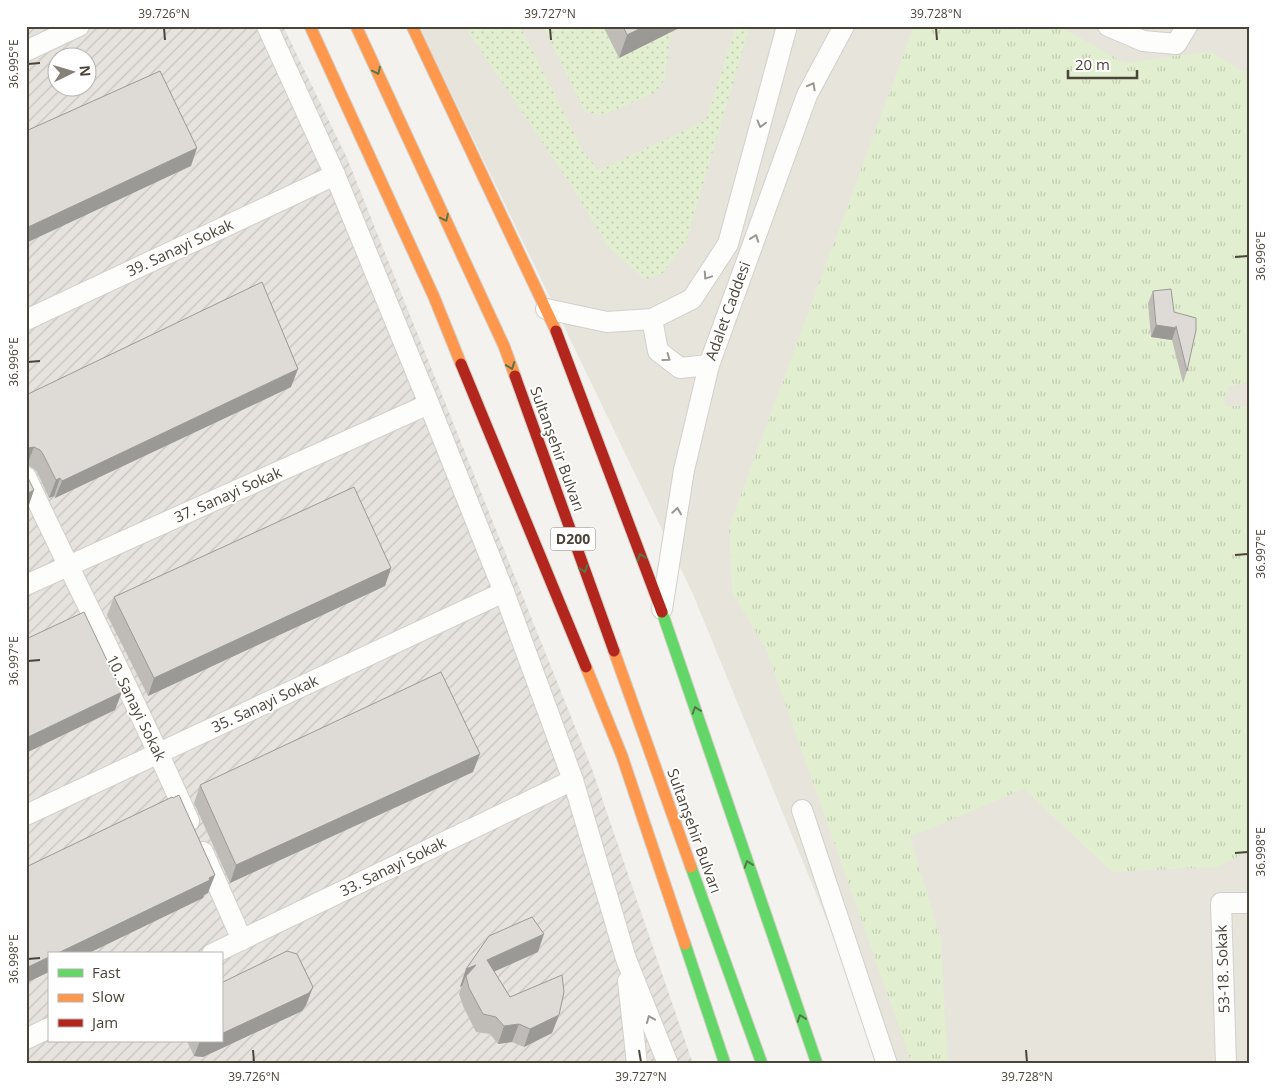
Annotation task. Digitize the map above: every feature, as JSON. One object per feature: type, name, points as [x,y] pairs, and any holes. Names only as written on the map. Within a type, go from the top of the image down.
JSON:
[{"type":"main road","points":[[310,26],[434,297],[622,756],[725,1064]]},
{"type":"main road","name":"Sultanşehir Bulvarı","points":[[356,26],[504,346],[762,1064]]},
{"type":"main road","points":[[412,26],[557,333],[662,612],[817,1064]]},
{"type":"street","points":[[26,50],[79,26]]},
{"type":"street","points":[[267,26],[335,175],[504,592],[573,780],[626,959],[668,1064]]},
{"type":"street","name":"Adalet Caddesi","points":[[546,309],[607,322],[652,319],[692,299],[728,244],[787,26]]},
{"type":"street","name":"Adalet Caddesi","points":[[662,612],[684,470],[709,365],[807,95],[844,26]]},
{"type":"street","points":[[1108,26],[1143,41],[1176,44],[1187,26]]},
{"type":"street","name":"39. Sanayi Sokak","points":[[26,320],[335,175]]},
{"type":"street","points":[[652,319],[658,352],[680,368],[709,365]]},
{"type":"street","name":"37. Sanayi Sokak","points":[[26,585],[429,404]]},
{"type":"street","name":"10. Sanayi Sokak","points":[[26,477],[159,754],[242,940]]},
{"type":"street","name":"35. Sanayi Sokak","points":[[26,815],[504,592]]},
{"type":"street","name":"33. Sanayi Sokak","points":[[216,952],[573,780]]},
{"type":"street","points":[[802,810],[887,1064]]},
{"type":"street","name":"53-18. Sokak","points":[[1226,1064],[1220,902],[1249,903]]},
{"type":"street","points":[[626,959],[637,1064]]},
{"type":"street","points":[[26,1039],[48,1028]]},
{"type":"shaded area","points":[[26,26],[283,26],[347,158],[592,769],[693,1064],[26,1064]]},
{"type":"shaded area","points":[[419,26],[1249,26],[1249,1064],[886,1064],[692,592]]},
{"type":"green space","points":[[467,26],[520,26],[584,153],[599,170],[706,120],[736,26],[750,26],[686,242],[663,273],[646,280],[609,248],[571,185],[469,33]]},
{"type":"green space","points":[[543,26],[603,26],[619,58],[671,32],[665,79],[656,92],[604,115],[585,112]]},
{"type":"green space","points":[[914,26],[1059,26],[1125,63],[1210,51],[1240,70],[1249,72],[1249,382],[1228,387],[1224,406],[1246,406],[1249,409],[1249,851],[1217,867],[1112,872],[1024,789],[910,837],[941,940],[948,1064],[912,1064],[766,649],[732,592],[729,527]]},
{"type":"building","points":[[623,26],[645,26],[627,35]]},
{"type":"building","points":[[160,71],[197,148],[26,228],[26,131]]},
{"type":"building","points":[[262,282],[298,369],[62,481],[60,478],[56,480],[40,450],[34,447],[26,450],[26,395]]},
{"type":"building","points":[[1171,289],[1174,312],[1196,318],[1196,330],[1187,371],[1176,326],[1176,328],[1156,325],[1153,291]]},
{"type":"building","points":[[26,474],[34,490],[26,494]]},
{"type":"building","points":[[354,487],[391,568],[154,678],[114,597]]},
{"type":"building","points":[[84,612],[122,692],[26,738],[26,639]]},
{"type":"building","points":[[441,672],[480,754],[236,865],[200,785]]},
{"type":"building","points":[[179,795],[215,875],[209,878],[210,880],[60,952],[48,952],[48,957],[26,968],[26,867]]},
{"type":"building","points":[[532,917],[544,934],[487,960],[510,997],[562,975],[564,992],[559,1015],[530,1029],[519,1024],[504,1026],[496,1017],[483,1014],[469,988],[466,976],[476,965],[466,969],[489,936]]},
{"type":"building","points":[[287,951],[297,954],[313,987],[309,993],[222,1034],[222,983]]},
{"type":"traffic: fast","points":[[662,612],[817,1064]]},
{"type":"traffic: fast","points":[[691,867],[762,1064]]},
{"type":"traffic: fast","points":[[685,944],[725,1064]]},
{"type":"traffic: slow","points":[[310,26],[434,297],[461,364]]},
{"type":"traffic: slow","points":[[356,26],[504,346],[515,376]]},
{"type":"traffic: slow","points":[[412,26],[556,331]]},
{"type":"traffic: slow","points":[[614,651],[691,867]]},
{"type":"traffic: slow","points":[[586,667],[622,756],[685,944]]},
{"type":"traffic: jam","points":[[556,331],[662,612]]},
{"type":"traffic: jam","points":[[461,364],[586,667]]},
{"type":"traffic: jam","points":[[515,376],[614,651]]}]
